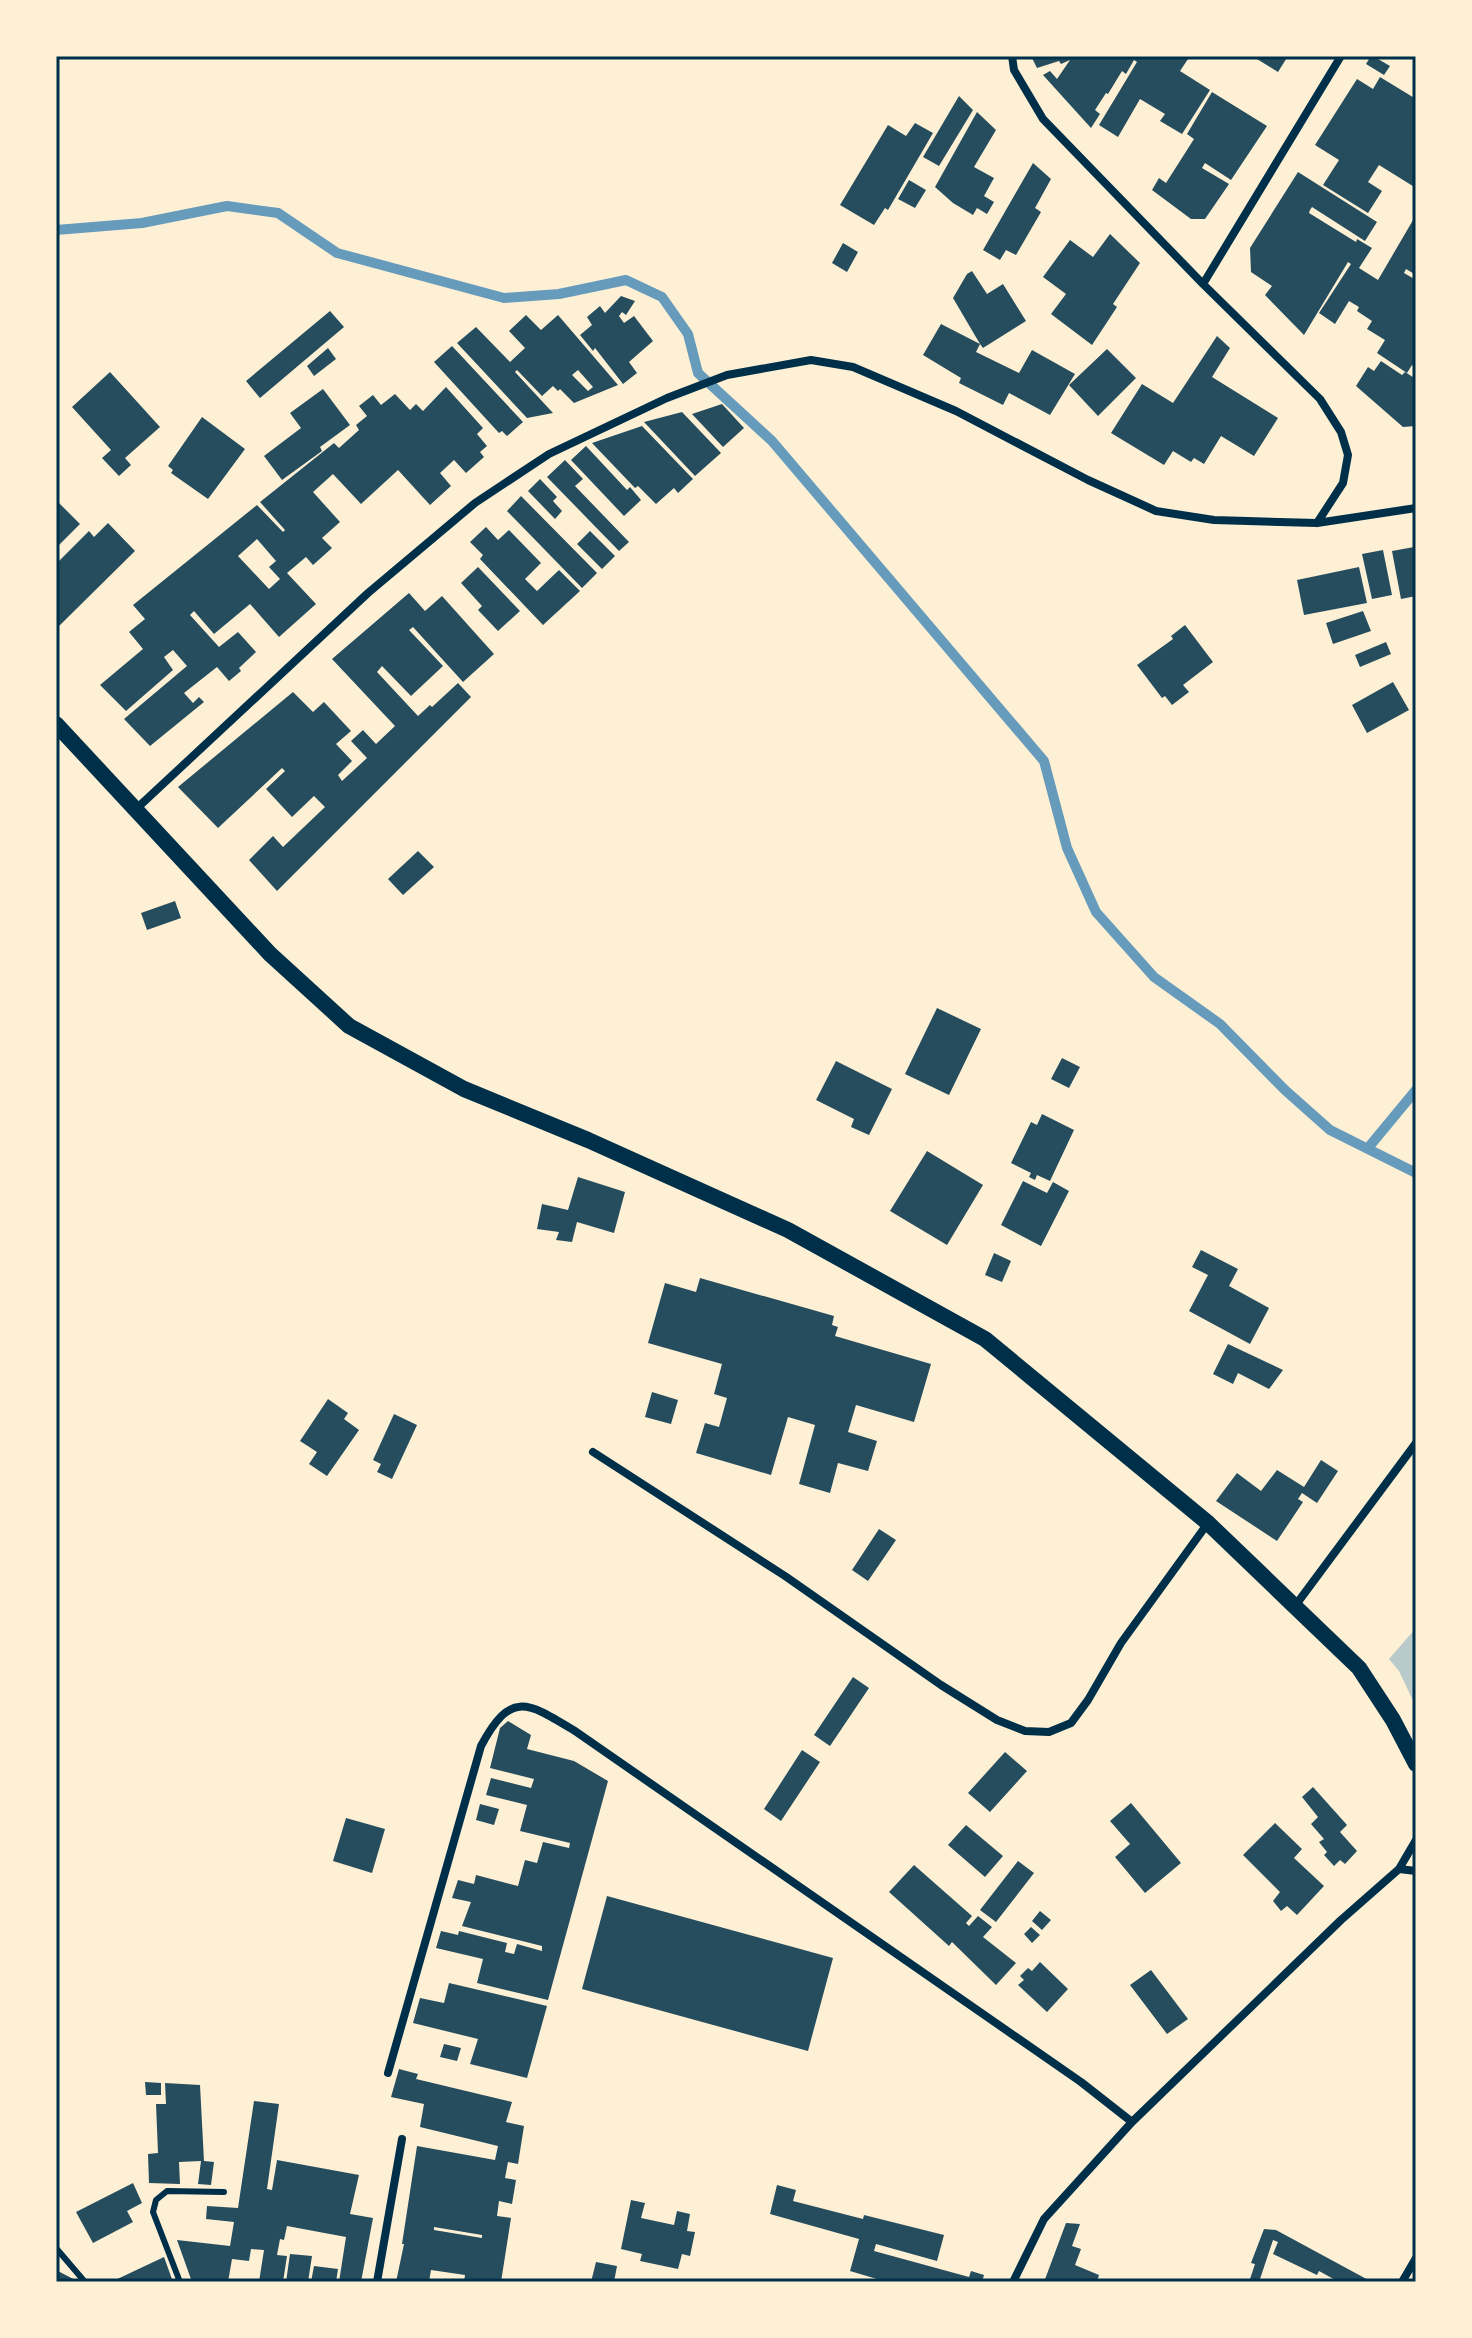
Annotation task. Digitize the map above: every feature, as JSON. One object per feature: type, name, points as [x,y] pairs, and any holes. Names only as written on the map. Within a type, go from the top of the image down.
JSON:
[{"type":"main road","points":[[56,724],[270,954],[349,1026],[464,1089],[588,1140],[788,1230],[985,1339],[1208,1523],[1359,1668],[1393,1720],[1416,1764]]},
{"type":"street","points":[[1012,56],[1014,70],[1043,119],[1320,399],[1341,432],[1348,455],[1343,483],[1317,523]]},
{"type":"street","points":[[1203,284],[1341,56]]},
{"type":"street","points":[[135,810],[368,593],[475,503],[549,454],[685,390],[727,375],[811,360],[853,367],[956,411],[1088,480],[1156,511],[1214,520],[1317,523],[1416,508]]},
{"type":"street","points":[[1295,1606],[1416,1443]]},
{"type":"street","points":[[593,1452],[785,1576],[941,1685],[997,1720],[1025,1731],[1049,1732],[1071,1723],[1121,1643],[1208,1523]]},
{"type":"street","points":[[388,2073],[481,1746],[494,1721],[505,1711],[519,1706],[541,1710],[575,1731],[1081,2082],[1132,2122]]},
{"type":"street","points":[[1013,2282],[1044,2219],[1132,2122],[1341,1920],[1399,1869],[1416,1840]]},
{"type":"street","points":[[1399,1869],[1416,1871]]},
{"type":"street","points":[[377,2282],[402,2139]]},
{"type":"street","points":[[1402,2282],[1416,2258]]},
{"type":"lane","points":[[180,2282],[153,2212],[156,2200],[167,2191],[224,2192]]},
{"type":"lane","points":[[56,2248],[85,2282]]},
{"type":"shaded area","points":[[1416,1628],[1416,1707],[1399,1671],[1389,1659]]},
{"type":"building","points":[[1031,56],[1190,56],[1180,71],[1210,90],[1182,134],[1160,121],[1165,114],[1140,99],[1118,137],[1099,125],[1137,62],[1134,60],[1126,74],[1122,71],[1106,93],[1095,110],[1100,114],[1091,128],[1043,75],[1050,71],[1057,79],[1070,60],[1037,68]]},
{"type":"building","points":[[1252,56],[1288,56],[1278,72]]},
{"type":"building","points":[[1371,56],[1380,56],[1378,59],[1390,66],[1384,75],[1366,64]]},
{"type":"building","points":[[1380,77],[1416,99],[1416,188],[1379,165],[1368,182],[1382,191],[1368,213],[1323,185],[1339,160],[1315,145],[1357,79],[1373,89]]},
{"type":"building","points":[[1212,92],[1267,126],[1231,180],[1205,163],[1202,168],[1229,184],[1205,219],[1191,219],[1152,190],[1159,178],[1166,183],[1194,139],[1187,134]]},
{"type":"building","points":[[959,96],[973,110],[939,166],[923,157]]},
{"type":"building","points":[[977,112],[996,130],[974,167],[994,178],[984,196],[994,202],[987,214],[977,208],[973,215],[935,187]]},
{"type":"building","points":[[915,123],[933,133],[888,210],[885,208],[874,225],[840,205],[888,125],[906,136]]},
{"type":"building","points":[[1033,163],[1051,179],[1035,208],[1041,212],[1016,255],[1006,250],[1000,260],[983,250]]},
{"type":"building","points":[[1298,172],[1377,222],[1365,241],[1312,207],[1309,213],[1356,242],[1357,239],[1372,248],[1359,268],[1378,280],[1416,215],[1416,275],[1406,269],[1404,273],[1416,280],[1416,368],[1412,365],[1407,373],[1377,353],[1385,340],[1367,329],[1372,321],[1349,301],[1335,324],[1319,313],[1351,264],[1348,262],[1304,335],[1265,295],[1272,286],[1251,272],[1250,248]]},
{"type":"building","points":[[909,180],[926,190],[915,208],[898,199]]},
{"type":"building","points":[[1110,234],[1140,263],[1113,304],[1117,307],[1092,345],[1051,314],[1066,294],[1043,277],[1070,240],[1093,257]]},
{"type":"building","points":[[843,243],[858,252],[847,272],[832,263]]},
{"type":"building","points":[[972,271],[987,294],[1003,284],[1026,321],[983,348],[953,298]]},
{"type":"building","points":[[621,296],[635,301],[626,315],[622,312],[619,316],[624,323],[634,316],[653,341],[629,362],[637,373],[623,384],[595,348],[593,351],[580,335],[592,325],[587,317],[600,306],[605,313]]},
{"type":"building","points":[[330,311],[344,327],[260,398],[246,381]]},
{"type":"building","points":[[526,315],[541,330],[558,315],[618,385],[574,403],[553,386],[542,396],[517,370],[515,372],[553,413],[527,418],[457,343],[476,327],[510,362],[525,348],[509,331]],"holes":[[[578,370],[593,387],[588,391],[572,375]]]},
{"type":"building","points":[[941,324],[980,344],[976,352],[1019,373],[1032,350],[1075,374],[1050,415],[1009,393],[1003,405],[959,383],[961,378],[923,355]]},
{"type":"building","points":[[1217,336],[1230,348],[1212,377],[1278,418],[1254,456],[1221,436],[1204,464],[1194,458],[1191,462],[1173,451],[1164,465],[1111,433],[1142,384],[1173,403]]},
{"type":"building","points":[[452,346],[523,422],[507,436],[502,431],[499,433],[434,362]]},
{"type":"building","points":[[328,348],[336,359],[314,376],[307,366]]},
{"type":"building","points":[[1107,349],[1136,378],[1098,416],[1069,385]]},
{"type":"building","points":[[1381,361],[1402,375],[1405,372],[1416,379],[1416,426],[1403,427],[1356,386],[1368,367],[1374,371]]},
{"type":"building","points":[[110,372],[160,427],[125,458],[131,465],[119,476],[102,458],[111,450],[72,407]]},
{"type":"building","points":[[446,387],[483,428],[477,434],[487,446],[480,452],[484,457],[466,473],[454,460],[440,473],[451,486],[430,505],[398,470],[361,504],[333,474],[313,492],[340,522],[322,538],[332,548],[313,565],[306,557],[287,573],[316,604],[279,637],[250,604],[214,634],[194,611],[190,615],[219,647],[238,632],[256,652],[229,681],[217,667],[184,693],[193,703],[199,697],[204,702],[150,746],[124,719],[187,666],[173,650],[164,657],[173,670],[126,711],[100,685],[143,649],[129,632],[145,619],[133,605],[257,505],[283,532],[285,530],[260,502],[334,443],[339,448],[359,430],[356,425],[367,416],[359,406],[373,395],[381,405],[395,394],[410,410],[416,404],[423,411]],"holes":[[[257,539],[276,561],[269,567],[280,579],[269,589],[238,556]]]},
{"type":"building","points":[[323,389],[350,425],[320,447],[322,451],[282,480],[264,456],[301,428],[290,413]]},
{"type":"building","points":[[722,404],[744,428],[723,447],[692,414]]},
{"type":"building","points":[[682,412],[721,453],[695,476],[644,422]]},
{"type":"building","points":[[202,417],[245,449],[208,499],[171,473],[173,470],[168,466]]},
{"type":"building","points":[[642,426],[693,479],[678,493],[674,488],[656,504],[638,486],[635,488],[592,443]]},
{"type":"building","points":[[586,446],[627,490],[630,487],[641,500],[624,516],[571,460]]},
{"type":"building","points":[[565,460],[583,479],[575,486],[629,542],[619,551],[547,477]]},
{"type":"building","points":[[540,479],[557,497],[553,501],[562,511],[555,519],[528,491]]},
{"type":"building","points":[[521,496],[597,573],[582,588],[507,511]]},
{"type":"building","points":[[56,500],[80,524],[56,548]]},
{"type":"building","points":[[108,523],[135,551],[56,629],[56,564],[89,531],[94,537]]},
{"type":"building","points":[[486,527],[498,540],[509,530],[541,563],[525,579],[537,591],[559,570],[580,591],[543,625],[480,559],[483,555],[470,542]]},
{"type":"building","points":[[590,531],[615,556],[602,569],[577,544]]},
{"type":"building","points":[[1414,547],[1416,596],[1401,599],[1392,551]]},
{"type":"building","points":[[1383,550],[1392,595],[1372,599],[1362,554]]},
{"type":"building","points":[[478,567],[520,611],[498,631],[478,610],[482,606],[461,583]]},
{"type":"building","points":[[1359,567],[1367,603],[1304,615],[1297,580]]},
{"type":"building","points":[[409,593],[425,611],[442,596],[494,654],[463,682],[413,627],[409,630],[443,666],[411,696],[382,666],[377,672],[418,716],[458,683],[471,697],[277,891],[249,860],[273,836],[283,847],[325,807],[314,796],[292,817],[266,789],[285,771],[282,768],[218,828],[178,787],[293,692],[313,712],[324,702],[351,731],[336,744],[352,761],[338,775],[342,781],[367,758],[351,741],[363,730],[376,744],[395,726],[332,659]]},
{"type":"building","points":[[1363,611],[1371,631],[1333,644],[1326,623]]},
{"type":"building","points":[[1185,625],[1213,662],[1183,685],[1189,692],[1172,705],[1165,696],[1162,698],[1137,665],[1173,639],[1171,636]]},
{"type":"building","points":[[1386,642],[1391,654],[1360,667],[1355,655]]},
{"type":"building","points":[[1393,682],[1409,710],[1367,733],[1352,705]]},
{"type":"building","points":[[418,851],[434,867],[403,895],[388,879]]},
{"type":"building","points":[[175,901],[181,918],[147,930],[141,913]]},
{"type":"building","points":[[937,1008],[981,1029],[949,1095],[905,1074]]},
{"type":"building","points":[[1062,1058],[1080,1067],[1069,1088],[1051,1079]]},
{"type":"building","points":[[836,1061],[892,1089],[869,1135],[851,1127],[854,1119],[816,1100]]},
{"type":"building","points":[[1042,1114],[1074,1130],[1050,1181],[1037,1175],[1035,1180],[1029,1177],[1031,1173],[1011,1163],[1031,1122],[1037,1125]]},
{"type":"building","points":[[927,1151],[983,1185],[947,1245],[890,1211]]},
{"type":"building","points":[[578,1177],[625,1192],[614,1233],[577,1222],[572,1242],[556,1240],[559,1232],[537,1229],[542,1204],[568,1210]]},
{"type":"building","points":[[1023,1181],[1047,1193],[1053,1182],[1069,1191],[1041,1246],[1001,1225]]},
{"type":"building","points":[[1201,1250],[1238,1269],[1229,1286],[1269,1308],[1250,1344],[1189,1311],[1208,1275],[1192,1267]]},
{"type":"building","points":[[994,1253],[1011,1261],[1002,1282],[985,1275]]},
{"type":"building","points":[[700,1278],[834,1316],[832,1325],[838,1327],[835,1336],[931,1364],[914,1422],[856,1405],[848,1432],[877,1441],[868,1471],[838,1463],[830,1493],[799,1484],[815,1425],[788,1417],[771,1475],[696,1453],[705,1423],[719,1427],[727,1398],[714,1394],[722,1364],[648,1343],[665,1283],[696,1292]]},
{"type":"building","points":[[1228,1344],[1283,1370],[1269,1389],[1238,1373],[1233,1384],[1213,1374]]},
{"type":"building","points":[[652,1392],[678,1400],[671,1424],[645,1417]]},
{"type":"building","points":[[328,1399],[348,1413],[344,1419],[359,1430],[327,1476],[309,1464],[317,1452],[300,1441]]},
{"type":"building","points":[[394,1414],[417,1425],[392,1479],[377,1472],[381,1464],[373,1460]]},
{"type":"building","points":[[1321,1460],[1338,1471],[1317,1503],[1302,1493],[1298,1499],[1303,1502],[1277,1541],[1216,1501],[1237,1473],[1261,1491],[1277,1470],[1304,1487]]},
{"type":"building","points":[[879,1529],[896,1540],[868,1581],[852,1570]]},
{"type":"building","points":[[853,1677],[869,1688],[830,1746],[814,1735]]},
{"type":"building","points":[[508,1721],[531,1735],[527,1749],[574,1761],[608,1781],[548,2000],[477,1983],[483,1959],[436,1948],[441,1931],[458,1935],[459,1931],[507,1943],[505,1952],[514,1954],[517,1944],[542,1951],[542,1946],[462,1926],[471,1902],[452,1898],[458,1880],[474,1884],[476,1875],[518,1886],[525,1860],[537,1863],[543,1842],[569,1848],[570,1843],[520,1831],[527,1805],[486,1795],[491,1778],[531,1788],[534,1779],[490,1768],[500,1728]]},
{"type":"building","points":[[802,1750],[820,1762],[781,1821],[764,1809]]},
{"type":"building","points":[[1005,1752],[1027,1771],[990,1812],[968,1793]]},
{"type":"building","points":[[1313,1787],[1347,1825],[1340,1832],[1357,1851],[1345,1864],[1340,1860],[1334,1866],[1324,1855],[1327,1852],[1319,1842],[1324,1839],[1311,1824],[1318,1817],[1302,1797]]},
{"type":"building","points":[[1131,1803],[1181,1863],[1145,1893],[1115,1857],[1130,1844],[1110,1821]]},
{"type":"building","points":[[480,1804],[499,1809],[494,1825],[476,1820]]},
{"type":"building","points":[[346,1818],[385,1829],[372,1873],[333,1861]]},
{"type":"building","points":[[1275,1823],[1302,1849],[1294,1858],[1324,1886],[1297,1915],[1287,1906],[1281,1911],[1273,1901],[1280,1892],[1243,1855]]},
{"type":"building","points":[[966,1825],[1003,1856],[985,1877],[948,1845]]},
{"type":"building","points":[[1018,1861],[1034,1873],[996,1922],[980,1910]]},
{"type":"building","points":[[914,1865],[972,1916],[966,1923],[969,1926],[978,1916],[992,1927],[983,1937],[1016,1963],[996,1985],[952,1942],[949,1946],[889,1892]]},
{"type":"building","points":[[607,1896],[833,1958],[808,2051],[582,1989]]},
{"type":"building","points":[[1040,1911],[1051,1920],[1042,1930],[1032,1921]]},
{"type":"building","points":[[1031,1927],[1040,1935],[1032,1943],[1024,1934]]},
{"type":"building","points":[[1040,1962],[1068,1989],[1047,2012],[1018,1985],[1024,1980],[1020,1976],[1028,1968],[1032,1971]]},
{"type":"building","points":[[1151,1970],[1188,2019],[1167,2034],[1130,1985]]},
{"type":"building","points":[[449,1983],[547,2006],[527,2078],[470,2064],[478,2039],[413,2023],[420,1998],[444,2003]]},
{"type":"building","points":[[444,2044],[461,2048],[457,2061],[440,2057]]},
{"type":"building","points":[[399,2069],[418,2074],[416,2079],[512,2102],[506,2122],[524,2126],[518,2164],[508,2162],[505,2178],[516,2180],[512,2204],[499,2201],[497,2216],[511,2218],[501,2282],[464,2282],[465,2275],[431,2270],[429,2282],[396,2282],[417,2146],[495,2160],[498,2146],[420,2127],[424,2104],[391,2097]],"holes":[[[434,2227],[482,2235],[482,2238],[434,2230]]]},
{"type":"building","points":[[145,2082],[161,2083],[161,2095],[146,2095]]},
{"type":"building","points":[[165,2083],[200,2085],[204,2161],[214,2162],[211,2185],[198,2184],[201,2161],[179,2162],[180,2184],[149,2183],[148,2154],[158,2153],[156,2104],[166,2104]]},
{"type":"building","points":[[254,2101],[279,2104],[267,2189],[272,2190],[277,2160],[359,2175],[350,2214],[373,2218],[361,2282],[339,2282],[346,2237],[287,2226],[277,2255],[287,2256],[283,2282],[259,2282],[264,2250],[251,2249],[249,2261],[232,2259],[228,2282],[192,2282],[177,2240],[230,2246],[234,2222],[206,2219],[207,2206],[238,2208]]},
{"type":"building","points":[[133,2183],[142,2203],[127,2211],[133,2222],[93,2243],[76,2212]]},
{"type":"building","points":[[777,2185],[796,2190],[793,2201],[944,2235],[937,2261],[876,2244],[874,2251],[969,2277],[971,2271],[984,2275],[982,2282],[887,2282],[850,2271],[859,2239],[770,2214]]},
{"type":"building","points":[[631,2200],[645,2203],[641,2218],[674,2225],[677,2211],[690,2214],[687,2231],[695,2232],[690,2256],[682,2254],[678,2269],[640,2261],[642,2254],[621,2249]]},
{"type":"building","points":[[1066,2223],[1080,2224],[1072,2246],[1081,2249],[1075,2265],[1099,2275],[1097,2282],[1044,2282]]},
{"type":"building","points":[[1264,2229],[1276,2230],[1372,2282],[1339,2282],[1319,2271],[1317,2275],[1273,2254],[1278,2242],[1273,2240],[1259,2282],[1249,2282],[1255,2264],[1251,2263]]},
{"type":"building","points":[[290,2254],[312,2256],[308,2282],[286,2282]]},
{"type":"building","points":[[164,2257],[173,2282],[111,2282]]},
{"type":"building","points":[[596,2262],[617,2266],[614,2282],[591,2282]]},
{"type":"building","points":[[314,2266],[338,2269],[336,2282],[311,2282]]},
{"type":"building","points":[[56,2270],[79,2282],[56,2282]]},
{"type":"waterway","points":[[56,230],[142,223],[227,206],[278,213],[337,253],[504,298],[559,294],[626,280],[662,297],[688,334],[698,373],[772,441],[1044,761],[1067,848],[1096,912],[1154,977],[1220,1024],[1285,1090],[1330,1130],[1416,1173]]},
{"type":"waterway","points":[[1368,1148],[1416,1090]]}]
